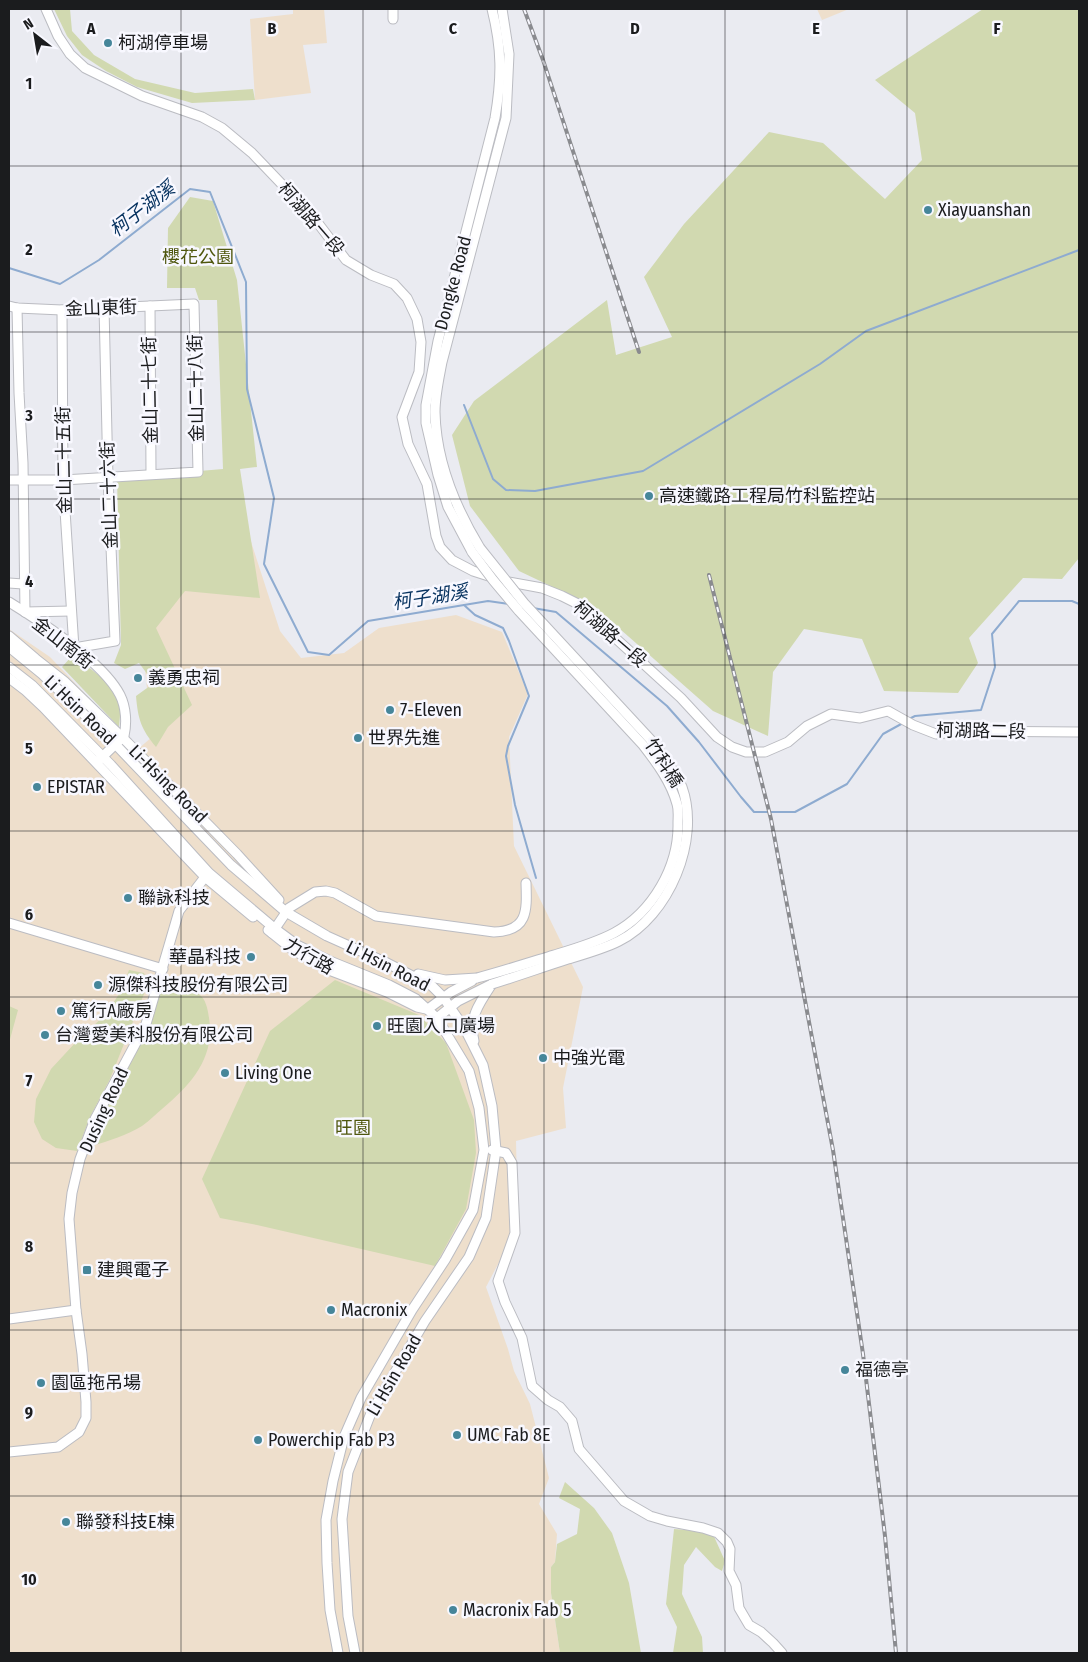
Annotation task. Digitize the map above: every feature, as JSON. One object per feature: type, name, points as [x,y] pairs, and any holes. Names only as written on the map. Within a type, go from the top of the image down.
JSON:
[{"type":"street","name":"柯湖路一段","points":[[46,9],[58,36],[70,54],[86,68],[142,96],[202,117],[222,128],[252,153],[314,218],[346,260],[371,275],[394,284],[407,298],[417,319],[421,342],[419,372],[402,416],[408,444],[427,484],[438,542],[445,554],[452,560],[473,571],[504,581],[542,588],[578,604],[681,698],[717,736],[732,747],[746,752],[765,752],[788,742],[807,726],[831,714],[860,718],[888,711]]},
{"type":"street","points":[[393,9],[394,19]]},
{"type":"street","name":"Dongke Road","points":[[476,550],[460,531],[445,499],[430,446],[426,423],[426,405],[438,341],[495,118],[500,84],[500,56],[499,37],[492,9]]},
{"type":"street","name":"Dongke Road","points":[[476,550],[450,489],[440,449],[435,411],[442,362],[506,118],[509,54],[502,9]]},
{"type":"street","name":"金山東街","points":[[13,307],[62,310],[194,304]]},
{"type":"street","name":"金山二十八街","points":[[151,474],[198,472],[194,304]]},
{"type":"street","name":"金山二十七街","points":[[150,306],[151,474]]},
{"type":"street","points":[[13,307],[23,479],[23,584],[25,612],[71,611]]},
{"type":"street","name":"金山二十六街","points":[[74,648],[114,641],[104,307]]},
{"type":"street","name":"金山二十五街","points":[[62,310],[63,480],[74,648]]},
{"type":"street","points":[[9,394],[19,393]]},
{"type":"street","points":[[9,480],[63,480],[151,474]]},
{"type":"street","name":"竹科橋","points":[[476,550],[493,580],[519,611],[643,745],[659,766],[671,787],[678,806],[678,834],[673,860],[660,888],[640,913],[616,932],[588,944],[477,978]]},
{"type":"street","name":"竹科橋","points":[[476,550],[650,739],[681,786],[687,808],[688,836],[682,863],[668,893],[646,922],[620,940],[592,952],[492,984]]},
{"type":"street","points":[[9,583],[23,584]]},
{"type":"street","name":"金山南街","points":[[9,602],[37,619],[102,672],[120,695],[124,705],[126,729],[120,742]]},
{"type":"street","name":"金山南街","points":[[25,612],[34,624],[96,670],[102,672]]},
{"type":"street","name":"Li-Hsing Road","points":[[9,636],[64,681],[120,742]]},
{"type":"street","name":"Li Hsin Road","points":[[9,647],[120,742],[231,865],[298,919],[342,943],[432,986],[443,997],[466,1029],[482,1065],[492,1106],[496,1150],[486,1218],[469,1257],[425,1320],[385,1386],[371,1413],[348,1472],[342,1519],[348,1616],[354,1653]]},
{"type":"street","name":"Li Hsin Road","points":[[9,667],[32,685],[99,760],[209,872],[273,930]]},
{"type":"street","name":"Li-Hsing Road","points":[[9,678],[26,691],[99,760],[205,877]]},
{"type":"street","name":"柯湖路二段","points":[[888,711],[913,725],[936,734],[965,730],[1079,732]]},
{"type":"street","points":[[99,760],[120,742]]},
{"type":"street","name":"力行路","points":[[205,877],[273,930],[293,950],[329,970],[386,992],[417,1007],[428,1009]]},
{"type":"street","name":"Dusing Road","points":[[9,1452],[58,1446],[79,1432],[86,1418],[69,1219],[72,1193],[80,1158],[95,1119],[146,1024],[179,911],[205,877]]},
{"type":"street","points":[[273,930],[288,910],[315,892],[326,891],[335,893],[376,916],[425,924],[504,932],[515,928],[520,923],[527,909],[526,883]]},
{"type":"street","points":[[9,923],[163,969]]},
{"type":"street","points":[[384,962],[426,976],[445,980],[477,978]]},
{"type":"street","points":[[428,1009],[443,997],[477,978]]},
{"type":"street","points":[[437,1018],[458,1001],[492,984]]},
{"type":"street","points":[[477,1051],[473,1037],[473,1016],[492,984]]},
{"type":"street","name":"Li Hsin Road","points":[[338,1653],[330,1610],[326,1520],[344,1437],[361,1398],[412,1310],[445,1260],[472,1210],[484,1150],[479,1108],[469,1071],[437,1018],[428,1009]]},
{"type":"street","points":[[484,1150],[496,1150],[506,1153],[512,1163],[515,1233],[498,1281],[505,1302],[522,1338],[532,1386],[548,1400],[560,1407],[572,1421],[579,1448],[624,1501],[650,1516],[703,1528],[718,1534],[727,1542],[730,1549],[729,1572],[736,1585],[739,1608],[749,1625],[761,1632],[782,1653]]},
{"type":"street","points":[[9,1319],[76,1310]]},
{"type":"shaded area","points":[[293,9],[324,9],[327,43],[303,45],[311,93],[255,100],[250,19],[293,14]]},
{"type":"shaded area","points":[[817,9],[849,9],[822,20]]},
{"type":"shaded area","points":[[231,480],[280,631],[301,658],[344,653],[379,628],[456,615],[502,632],[528,694],[509,737],[514,846],[583,987],[563,1088],[566,1128],[516,1141],[518,1226],[486,1287],[514,1371],[530,1404],[549,1478],[539,1504],[557,1534],[555,1562],[551,1567],[551,1593],[560,1653],[9,1653],[9,629],[50,657],[138,749],[152,737],[126,486]]},
{"type":"green space","points":[[54,9],[70,9],[72,31],[94,55],[135,79],[195,93],[253,89],[255,100],[192,103],[137,87],[106,71],[82,55],[67,36]]},
{"type":"green space","points":[[983,9],[1079,9],[1079,558],[1062,579],[1023,578],[969,638],[978,663],[958,693],[884,691],[862,639],[804,629],[773,672],[768,736],[713,711],[595,607],[519,571],[470,506],[452,435],[474,401],[607,300],[616,355],[672,337],[644,277],[684,224],[769,132],[823,143],[885,199],[922,160],[915,113],[875,80]]},
{"type":"green space","name":"櫻花公園","points":[[190,197],[213,201],[237,280],[257,467],[240,469],[260,598],[185,591],[156,628],[192,705],[168,727],[156,747],[141,723],[136,696],[154,683],[139,663],[125,669],[114,663],[121,645],[117,478],[223,469],[217,300],[199,300],[195,288],[167,288],[168,228]]},
{"type":"green space","points":[[72,656],[99,675],[116,693],[120,706],[119,727],[62,667]]},
{"type":"green space","points":[[129,970],[144,973],[148,984],[110,1079],[90,1117],[77,1151],[56,1148],[42,1139],[34,1122],[36,1099],[51,1069],[106,1014],[121,991]]},
{"type":"green space","points":[[164,979],[194,991],[206,1003],[210,1039],[203,1062],[181,1092],[145,1124],[124,1135],[92,1146],[105,1112],[149,1028]]},
{"type":"green space","name":"旺園","points":[[335,980],[419,1015],[446,1043],[474,1120],[476,1153],[466,1209],[435,1266],[220,1218],[202,1179],[270,1031]]},
{"type":"green space","points":[[9,1006],[18,1010],[9,1043]]},
{"type":"green space","points":[[565,1482],[594,1508],[612,1533],[629,1583],[641,1653],[560,1653],[551,1593],[551,1567],[555,1562],[557,1544],[577,1534],[580,1509],[559,1498]]},
{"type":"green space","points":[[674,1529],[712,1532],[725,1561],[722,1571],[715,1567],[696,1547],[684,1565],[682,1594],[702,1637],[703,1653],[673,1653],[677,1627],[666,1604]]},
{"type":"waterway","name":"柯子湖溪","points":[[9,268],[60,284],[99,260],[190,189],[210,192],[246,282],[247,389],[274,498],[264,564],[308,652],[329,655],[368,621],[488,601],[509,604]]},
{"type":"waterway","points":[[464,405],[493,479],[506,490],[535,491],[643,471],[820,364],[866,331],[1079,250]]},
{"type":"waterway","name":"柯子湖溪","points":[[909,719],[915,716],[981,710],[995,667],[992,634],[1019,601],[1072,601],[1079,604]]},
{"type":"waterway","points":[[464,605],[475,615],[503,628],[529,696],[508,746],[506,756],[515,805],[536,878]]},
{"type":"waterway","name":"柯子湖溪","points":[[533,608],[556,612],[667,706],[699,742],[754,812],[795,812],[847,784],[883,734],[903,723]]},
{"type":"railway","points":[[524,9],[543,60],[639,352]]},
{"type":"railway","points":[[709,575],[771,819],[833,1150],[863,1354],[885,1536],[896,1653]]},
{"type":"place","name":"柯湖停車場","points":[[108,43]]},
{"type":"place","name":"Xiayuanshan","points":[[928,210]]},
{"type":"place","name":"高速鐵路工程局竹科監控站","points":[[649,496]]},
{"type":"place","name":"義勇忠祠","points":[[138,678]]},
{"type":"place","name":"7-Eleven","points":[[390,710]]},
{"type":"place","name":"世界先進","points":[[358,738]]},
{"type":"place","name":"EPISTAR","points":[[37,787]]},
{"type":"place","name":"聯詠科技","points":[[128,898]]},
{"type":"place","name":"華晶科技","points":[[251,957]]},
{"type":"place","name":"源傑科技股份有限公司","points":[[98,985]]},
{"type":"place","name":"篤行A廠房","points":[[61,1011]]},
{"type":"place","name":"旺園入口廣場","points":[[377,1026]]},
{"type":"place","name":"台灣愛美科股份有限公司","points":[[45,1035]]},
{"type":"place","name":"中強光電","points":[[543,1058]]},
{"type":"place","name":"Living One","points":[[225,1073]]},
{"type":"place","name":"建興電子","points":[[87,1270]]},
{"type":"place","name":"Macronix","points":[[331,1310]]},
{"type":"place","name":"福德亭","points":[[845,1370]]},
{"type":"place","name":"園區拖吊場","points":[[41,1383]]},
{"type":"place","name":"UMC Fab 8E","points":[[457,1435]]},
{"type":"place","name":"Powerchip Fab P3","points":[[258,1440]]},
{"type":"place","name":"聯發科技E棟","points":[[66,1522]]},
{"type":"place","name":"Macronix Fab 5","points":[[453,1610]]}]
